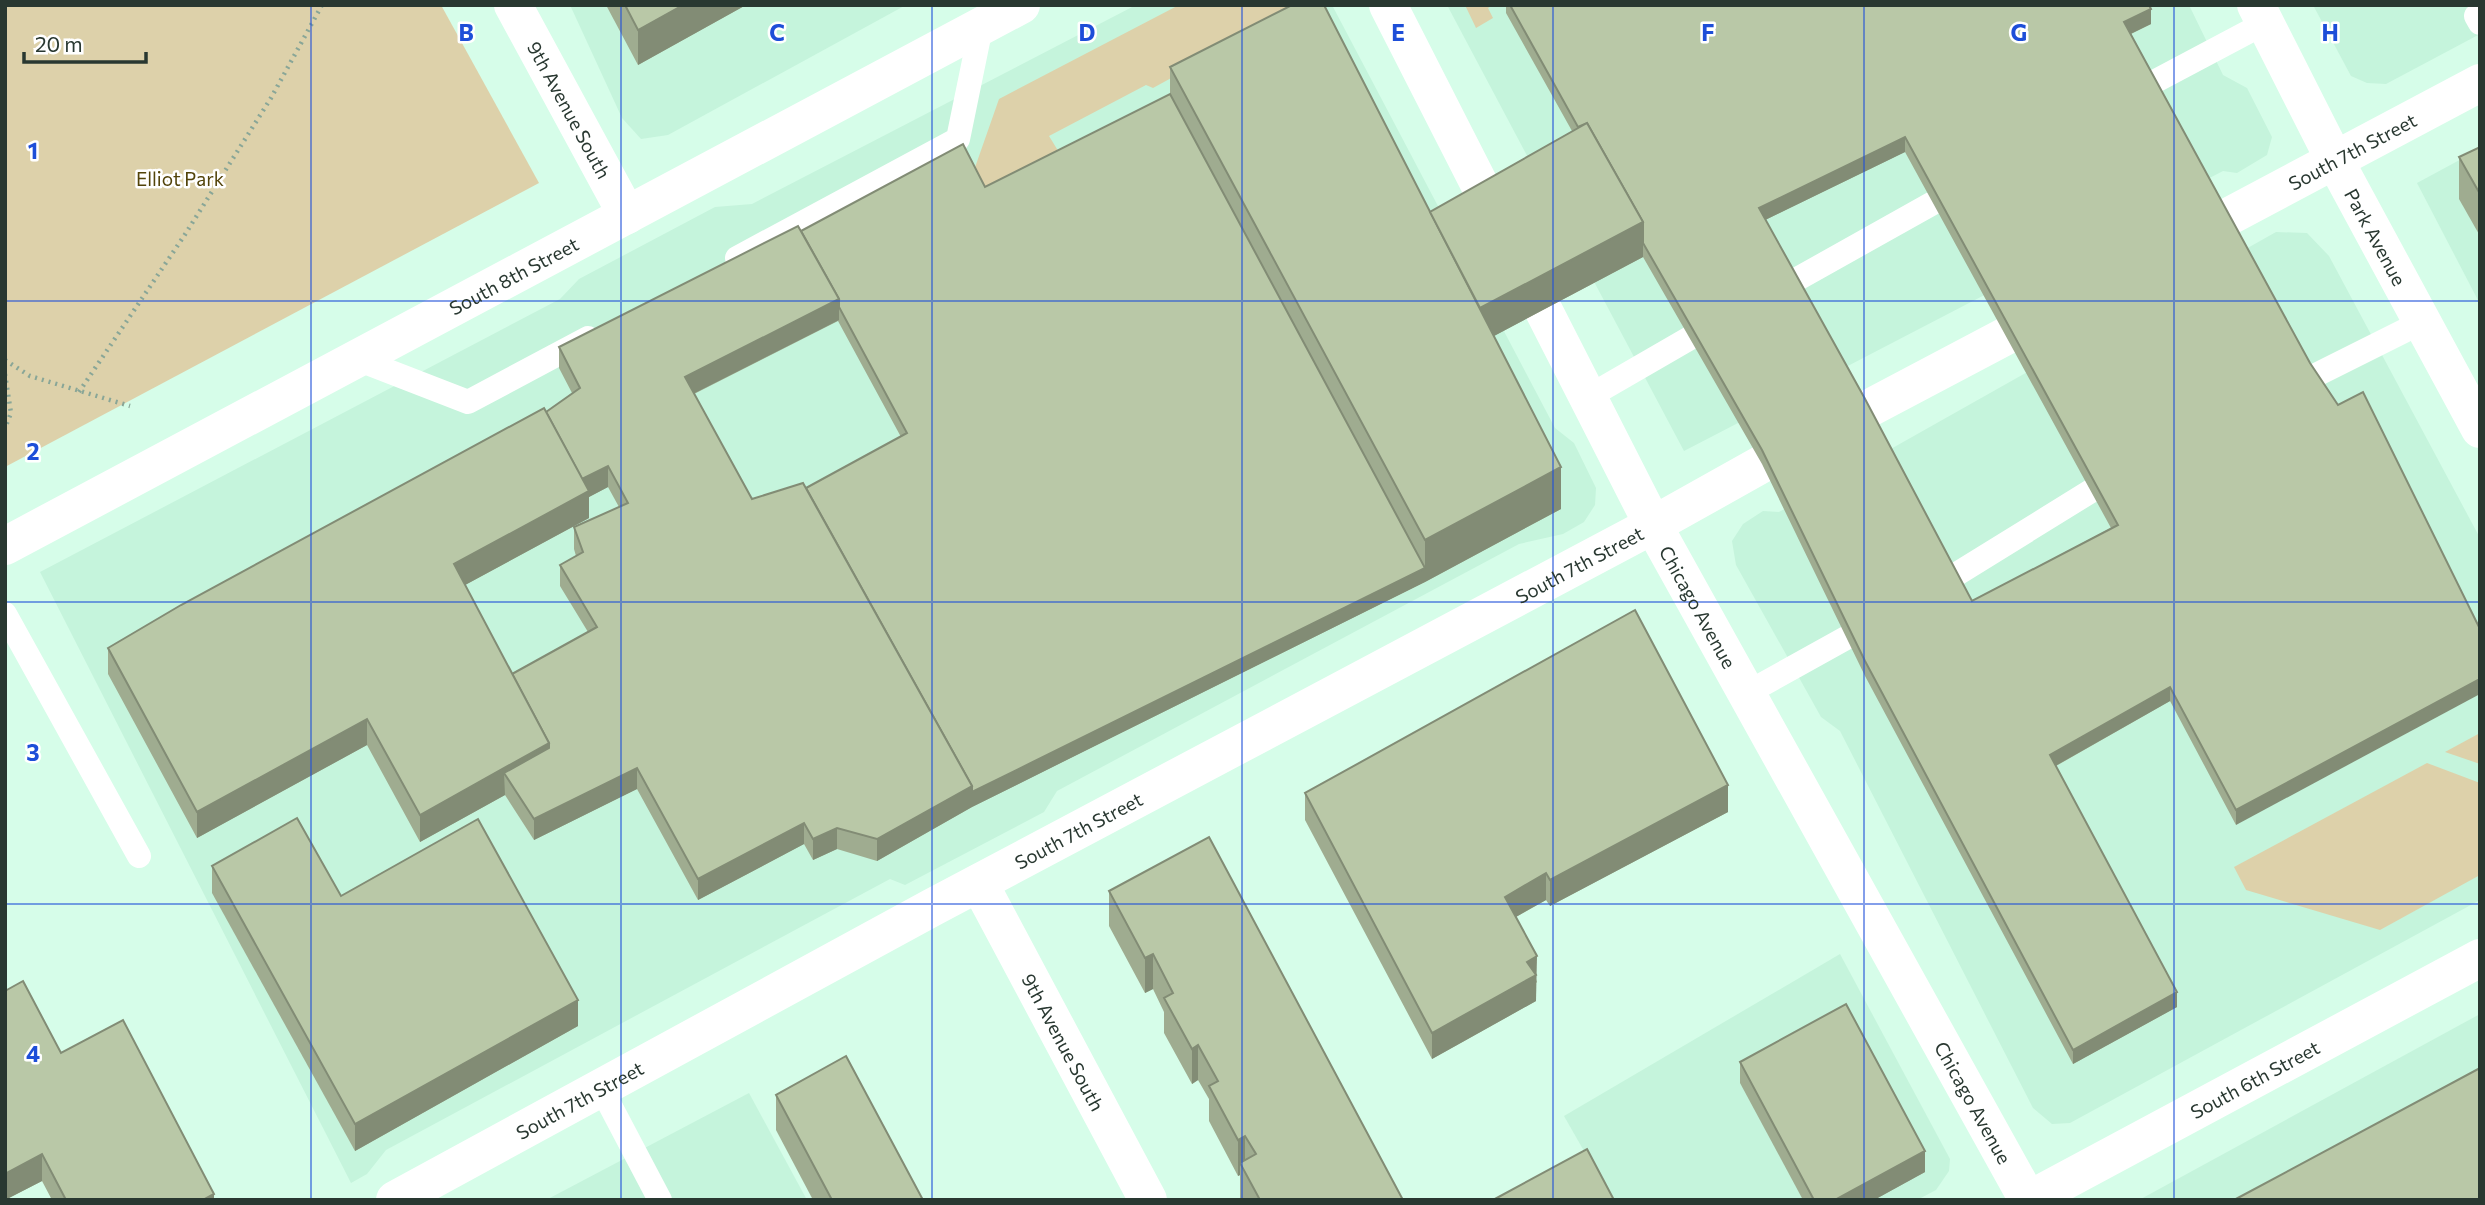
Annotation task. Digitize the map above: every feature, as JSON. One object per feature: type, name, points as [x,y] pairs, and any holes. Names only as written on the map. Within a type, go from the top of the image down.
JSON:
[{"type":"main road","name":"9th Avenue South","points":[[513,5],[627,215]]},
{"type":"main road","name":"South 8th Street","points":[[5,546],[1021,5]]},
{"type":"main road","name":"Chicago Avenue","points":[[1388,5],[1653,525],[2029,1200]]},
{"type":"main road","name":"Park Avenue","points":[[2261,14],[2334,159],[2480,429]]},
{"type":"main road","name":"South 7th Street","points":[[2224,219],[2480,83]]},
{"type":"main road","points":[[1864,411],[2006,336]]},
{"type":"main road","name":"South 7th Street","points":[[395,1200],[979,883],[1653,525],[1762,464]]},
{"type":"main road","name":"9th Avenue South","points":[[979,883],[1148,1200]]},
{"type":"main road","name":"South 6th Street","points":[[2029,1200],[2480,958]]},
{"type":"lane","points":[[2150,84],[2261,14]]},
{"type":"lane","points":[[713,271],[958,139],[981,27]]},
{"type":"lane","points":[[1792,282],[1933,203]]},
{"type":"lane","points":[[2310,378],[2423,323]]},
{"type":"lane","points":[[357,359],[468,402],[603,330]]},
{"type":"lane","points":[[1588,397],[1690,338]]},
{"type":"lane","points":[[1952,577],[2091,491]]},
{"type":"lane","points":[[5,614],[139,856]]},
{"type":"lane","points":[[1746,693],[1846,638]]},
{"type":"lane","points":[[601,1088],[660,1200]]},
{"type":"path","points":[[79,392],[184,236],[271,99],[322,5]]},
{"type":"path","points":[[5,360],[30,376],[130,406]]},
{"type":"path","points":[[5,374],[10,413],[5,428]]},
{"type":"shaded area","points":[[570,5],[906,5],[668,135],[641,139],[622,118]]},
{"type":"shaded area","points":[[1136,5],[1332,5],[1555,428],[1574,443],[1596,488],[1595,505],[1584,522],[1563,534],[1519,544],[1057,791],[1044,812],[905,885],[890,879],[386,1150],[367,1174],[351,1183],[40,572],[560,299],[579,279],[715,207],[752,204]]},
{"type":"shaded area","points":[[1447,5],[2189,5],[2223,75],[2247,88],[2272,137],[2267,155],[2237,173],[2223,171],[1684,451]]},
{"type":"shaded area","points":[[2313,5],[2480,5],[2480,34],[2386,84],[2367,83],[2351,76]]},
{"type":"shaded area","points":[[2480,149],[2480,304],[2417,183]]},
{"type":"shaded area","points":[[2276,232],[2307,233],[2329,256],[2480,538],[2480,900],[2070,1123],[2052,1124],[2033,1108],[1840,731],[1821,717],[1736,565],[1732,541],[1743,524],[1763,511],[1779,512]]},
{"type":"shaded area","points":[[1840,954],[1950,1159],[1949,1171],[1936,1190],[1917,1200],[1612,1200],[1564,1116]]},
{"type":"shaded area","points":[[2480,1014],[2480,1200],[2139,1200]]},
{"type":"shaded area","points":[[749,1093],[807,1200],[546,1200]]},
{"type":"green space","name":"Elliot Park","points":[[5,5],[441,5],[539,183],[5,467]]},
{"type":"green space","points":[[1179,5],[1295,5],[1237,42],[1153,88],[1146,85],[1049,136],[1065,162],[985,202],[972,176],[999,99]]},
{"type":"green space","points":[[1465,5],[1493,5],[1488,8],[1493,18],[1476,28]]},
{"type":"green space","points":[[2480,733],[2480,764],[2445,752]]},
{"type":"green space","points":[[2427,763],[2480,783],[2480,875],[2380,930],[2246,890],[2234,867]]},
{"type":"building","points":[[625,5],[683,5],[638,30]]},
{"type":"building","points":[[1292,5],[1324,5],[1561,467],[1425,540],[1170,67]]},
{"type":"building","points":[[1510,5],[2149,5],[2151,9],[2124,22],[2310,363],[2338,405],[2363,392],[2480,629],[2480,679],[2236,810],[2170,687],[2050,755],[2177,992],[2073,1050],[1865,661],[1762,450],[1643,243],[1643,222],[1587,123],[1578,127]],"holes":[[[1905,137],[2118,525],[1972,601],[1864,397],[1759,208]]]},
{"type":"building","points":[[1170,94],[1425,568],[972,792],[972,786],[806,488],[907,433],[801,231],[963,144],[985,187]]},
{"type":"building","points":[[1587,123],[1643,222],[1480,308],[1430,212]]},
{"type":"building","points":[[2480,147],[2480,194],[2459,157]]},
{"type":"building","points":[[798,226],[839,299],[685,377],[752,499],[803,483],[972,786],[877,839],[837,828],[813,839],[804,823],[698,879],[637,768],[534,819],[504,773],[549,748],[549,743],[512,674],[597,627],[560,565],[583,552],[574,527],[628,503],[608,466],[582,479],[546,412],[580,388],[559,347]]},
{"type":"building","points":[[544,408],[589,491],[454,564],[549,743],[420,815],[367,719],[197,812],[108,648],[181,605]]},
{"type":"building","points":[[1635,610],[1728,785],[1550,880],[1546,873],[1505,897],[1537,956],[1527,962],[1536,975],[1432,1033],[1305,793]]},
{"type":"building","points":[[297,818],[341,896],[478,819],[578,1000],[355,1124],[212,866]]},
{"type":"building","points":[[1209,837],[1403,1200],[1260,1200],[1240,1163],[1256,1154],[1245,1136],[1238,1140],[1209,1086],[1218,1081],[1198,1045],[1192,1049],[1164,998],[1173,993],[1153,954],[1145,958],[1109,891]]},
{"type":"building","points":[[23,981],[61,1053],[123,1020],[214,1194],[203,1200],[66,1200],[42,1154],[5,1174],[5,991]]},
{"type":"building","points":[[1846,1004],[1925,1151],[1835,1200],[1814,1200],[1740,1062]]},
{"type":"building","points":[[846,1056],[923,1200],[832,1200],[776,1095]]},
{"type":"building","points":[[2480,1068],[2480,1200],[2234,1200]]},
{"type":"building","points":[[1587,1149],[1614,1200],[1493,1200]]}]
